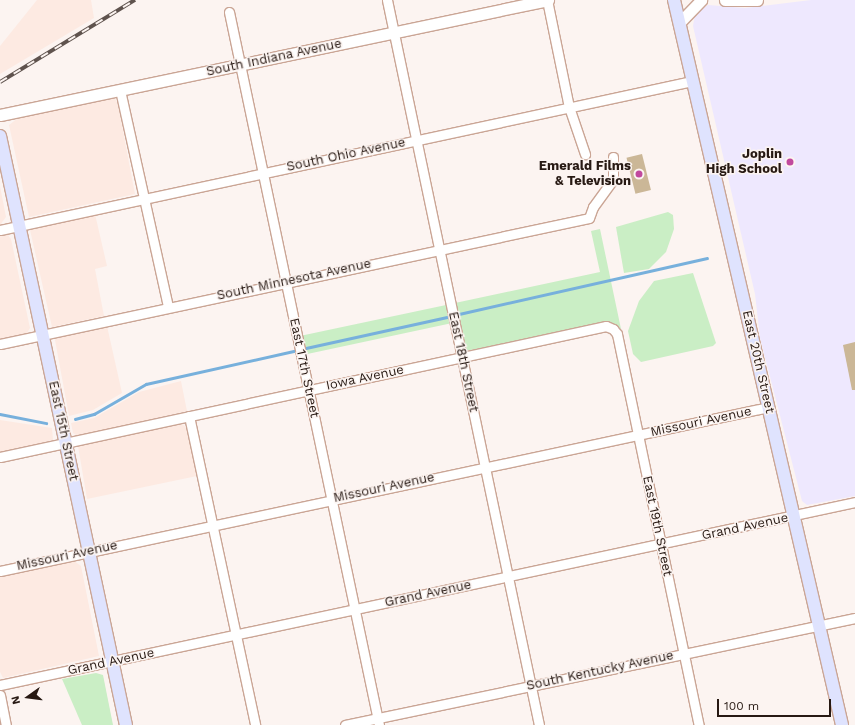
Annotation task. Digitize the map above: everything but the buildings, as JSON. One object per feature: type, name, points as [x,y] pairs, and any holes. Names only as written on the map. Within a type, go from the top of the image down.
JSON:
[{"type":"main road","name":"East 20th Street","points":[[674,0],[795,516],[842,725]]},
{"type":"main road","name":"East 15th Street","points":[[0,136],[126,725]]},
{"type":"street","name":"East 18th Street","points":[[386,0],[539,725]]},
{"type":"street","name":"South Indiana Avenue","points":[[0,115],[547,0]]},
{"type":"street","points":[[547,0],[569,108],[585,154]]},
{"type":"street","points":[[679,23],[701,0]]},
{"type":"street","points":[[725,0],[757,0]]},
{"type":"street","name":"East 17th Street","points":[[229,12],[378,721]]},
{"type":"street","name":"South Ohio Avenue","points":[[0,230],[692,81]]},
{"type":"street","points":[[120,90],[168,307]]},
{"type":"street","name":"South Minnesota Avenue","points":[[0,344],[589,218],[593,207],[613,179],[613,157]]},
{"type":"street","name":"Iowa Avenue","points":[[0,457],[606,326],[613,329]]},
{"type":"street","name":"East 19th Street","points":[[613,329],[617,334],[699,725]]},
{"type":"street","name":"Missouri Avenue","points":[[0,571],[331,499],[769,407]]},
{"type":"street","points":[[189,416],[255,725]]},
{"type":"street","name":"Grand Avenue","points":[[0,685],[236,634],[508,578],[855,502]]},
{"type":"street","name":"South Kentucky Avenue","points":[[345,725],[378,721],[531,685],[855,618]]},
{"type":"street","points":[[0,695],[6,725]]},
{"type":"shaded area","points":[[37,0],[91,0],[94,18],[0,74],[0,46]]},
{"type":"shaded area","name":"Joplin High School","points":[[811,0],[855,0],[855,496],[807,505],[802,501],[760,338],[755,294],[693,26],[695,14],[708,5],[745,8]]},
{"type":"shaded area","points":[[111,97],[115,98],[118,105],[135,194],[29,217],[9,125],[18,118]]},
{"type":"shaded area","points":[[0,186],[6,217],[0,225]]},
{"type":"shaded area","points":[[95,214],[107,266],[95,269],[104,316],[52,327],[30,230]]},
{"type":"shaded area","points":[[7,234],[11,239],[30,328],[27,333],[0,339],[0,236]]},
{"type":"shaded area","points":[[107,326],[122,393],[93,410],[69,416],[55,340],[59,336]]},
{"type":"shaded area","points":[[181,381],[187,411],[78,436],[73,433],[71,423],[94,418],[139,392]]},
{"type":"shaded area","points":[[0,420],[52,428],[53,440],[0,453]]},
{"type":"shaded area","points":[[182,424],[187,428],[197,476],[87,499],[78,446]]},
{"type":"shaded area","points":[[74,561],[81,566],[99,656],[3,678],[0,672],[0,576]]},
{"type":"green space","points":[[668,212],[673,215],[674,229],[666,252],[649,269],[624,273],[616,227]]},
{"type":"green space","points":[[600,229],[621,329],[610,324],[465,351],[455,303],[600,272],[591,231]]},
{"type":"green space","points":[[693,273],[716,343],[713,346],[641,362],[633,354],[628,331],[639,301],[654,281]]},
{"type":"green space","points":[[446,305],[450,324],[306,354],[302,336]]},
{"type":"green space","points":[[96,673],[103,675],[113,725],[82,725],[62,679]]},
{"type":"waterway","points":[[459,314],[707,258]]},
{"type":"waterway","points":[[306,348],[447,317]]},
{"type":"waterway","points":[[75,419],[94,414],[146,384],[294,351]]},
{"type":"waterway","points":[[0,414],[46,423]]},
{"type":"railway","points":[[0,82],[135,0]]},
{"type":"place","name":"Joplin High School","points":[[790,162]]},
{"type":"place","name":"Emerald Films & Television","points":[[639,174]]}]
